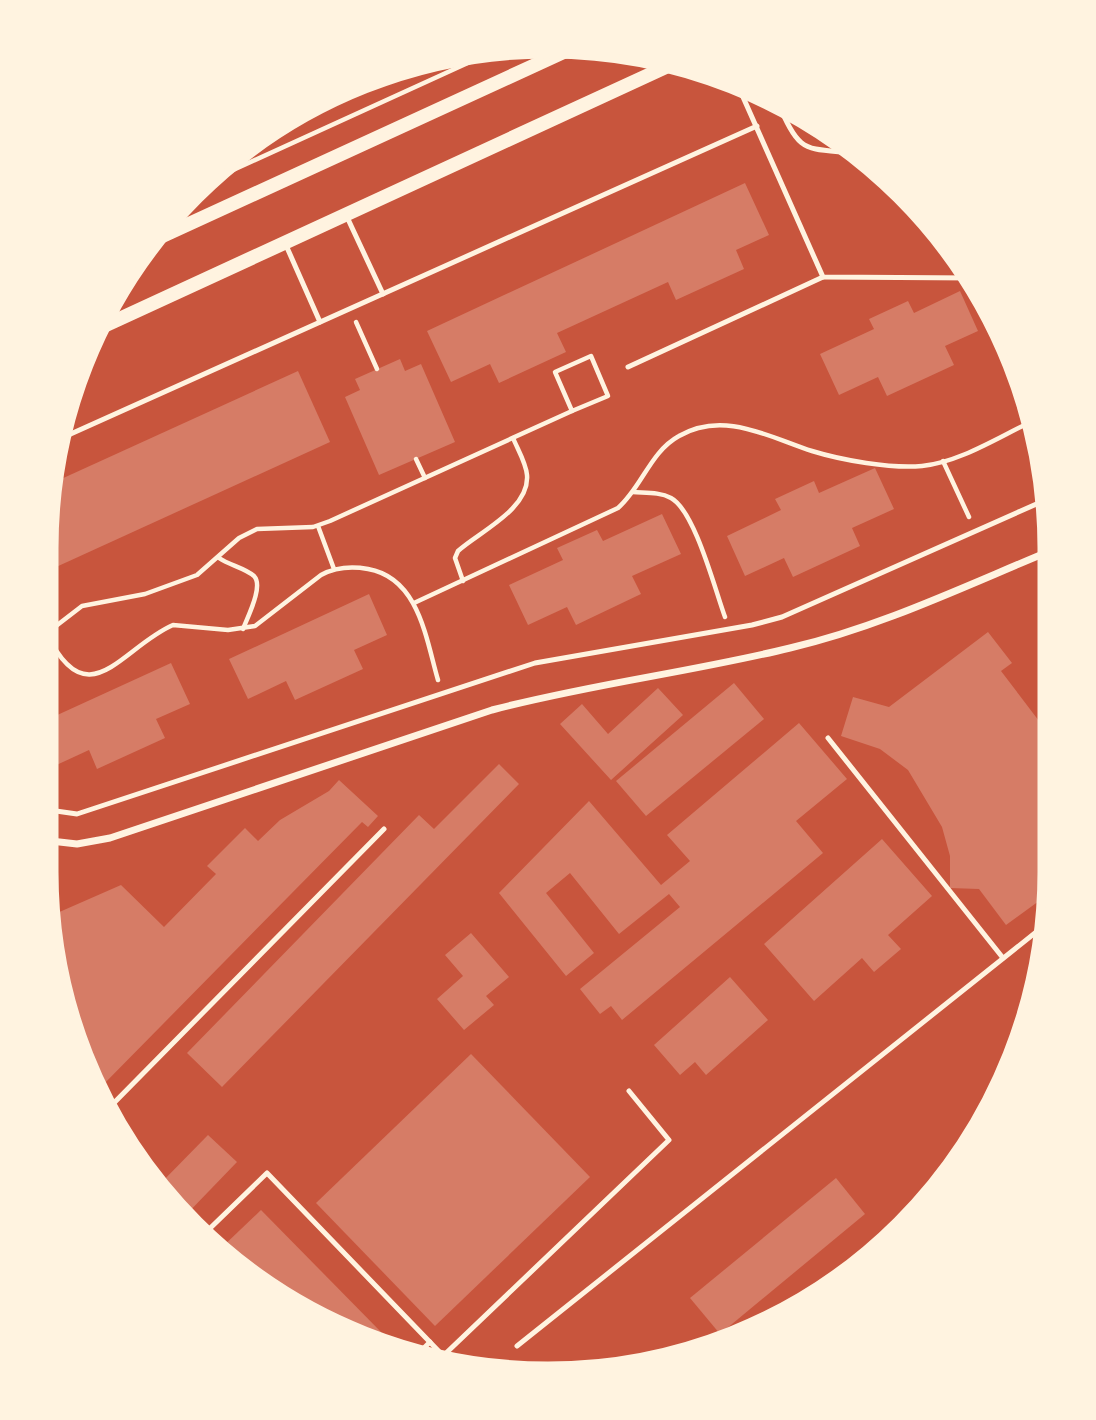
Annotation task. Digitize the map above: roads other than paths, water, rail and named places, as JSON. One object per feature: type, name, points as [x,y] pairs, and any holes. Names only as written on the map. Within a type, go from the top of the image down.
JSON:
[{"type":"main road","points":[[166,236],[559,54]]},
{"type":"main road","points":[[108,324],[663,68]]},
{"type":"street","points":[[54,841],[76,844],[110,838],[545,696],[789,649],[851,632],[1042,554]]},
{"type":"lane","points":[[742,94],[824,277]]},
{"type":"lane","points":[[784,114],[799,143],[808,148],[843,152]]},
{"type":"lane","points":[[68,435],[757,126]]},
{"type":"lane","points":[[346,214],[383,294]]},
{"type":"lane","points":[[285,243],[320,322]]},
{"type":"lane","points":[[628,367],[824,277],[961,278]]},
{"type":"lane","points":[[54,811],[77,814],[535,663],[730,629],[782,617],[1040,503]]},
{"type":"lane","points":[[828,738],[1003,958]]},
{"type":"lane","points":[[112,1104],[384,828]]},
{"type":"lane","points":[[517,1346],[1039,930]]},
{"type":"lane","points":[[445,1354],[669,1140],[629,1091]]},
{"type":"lane","points":[[208,1230],[267,1173],[441,1354]]},
{"type":"lane","points":[[422,1350],[430,1342]]}]
